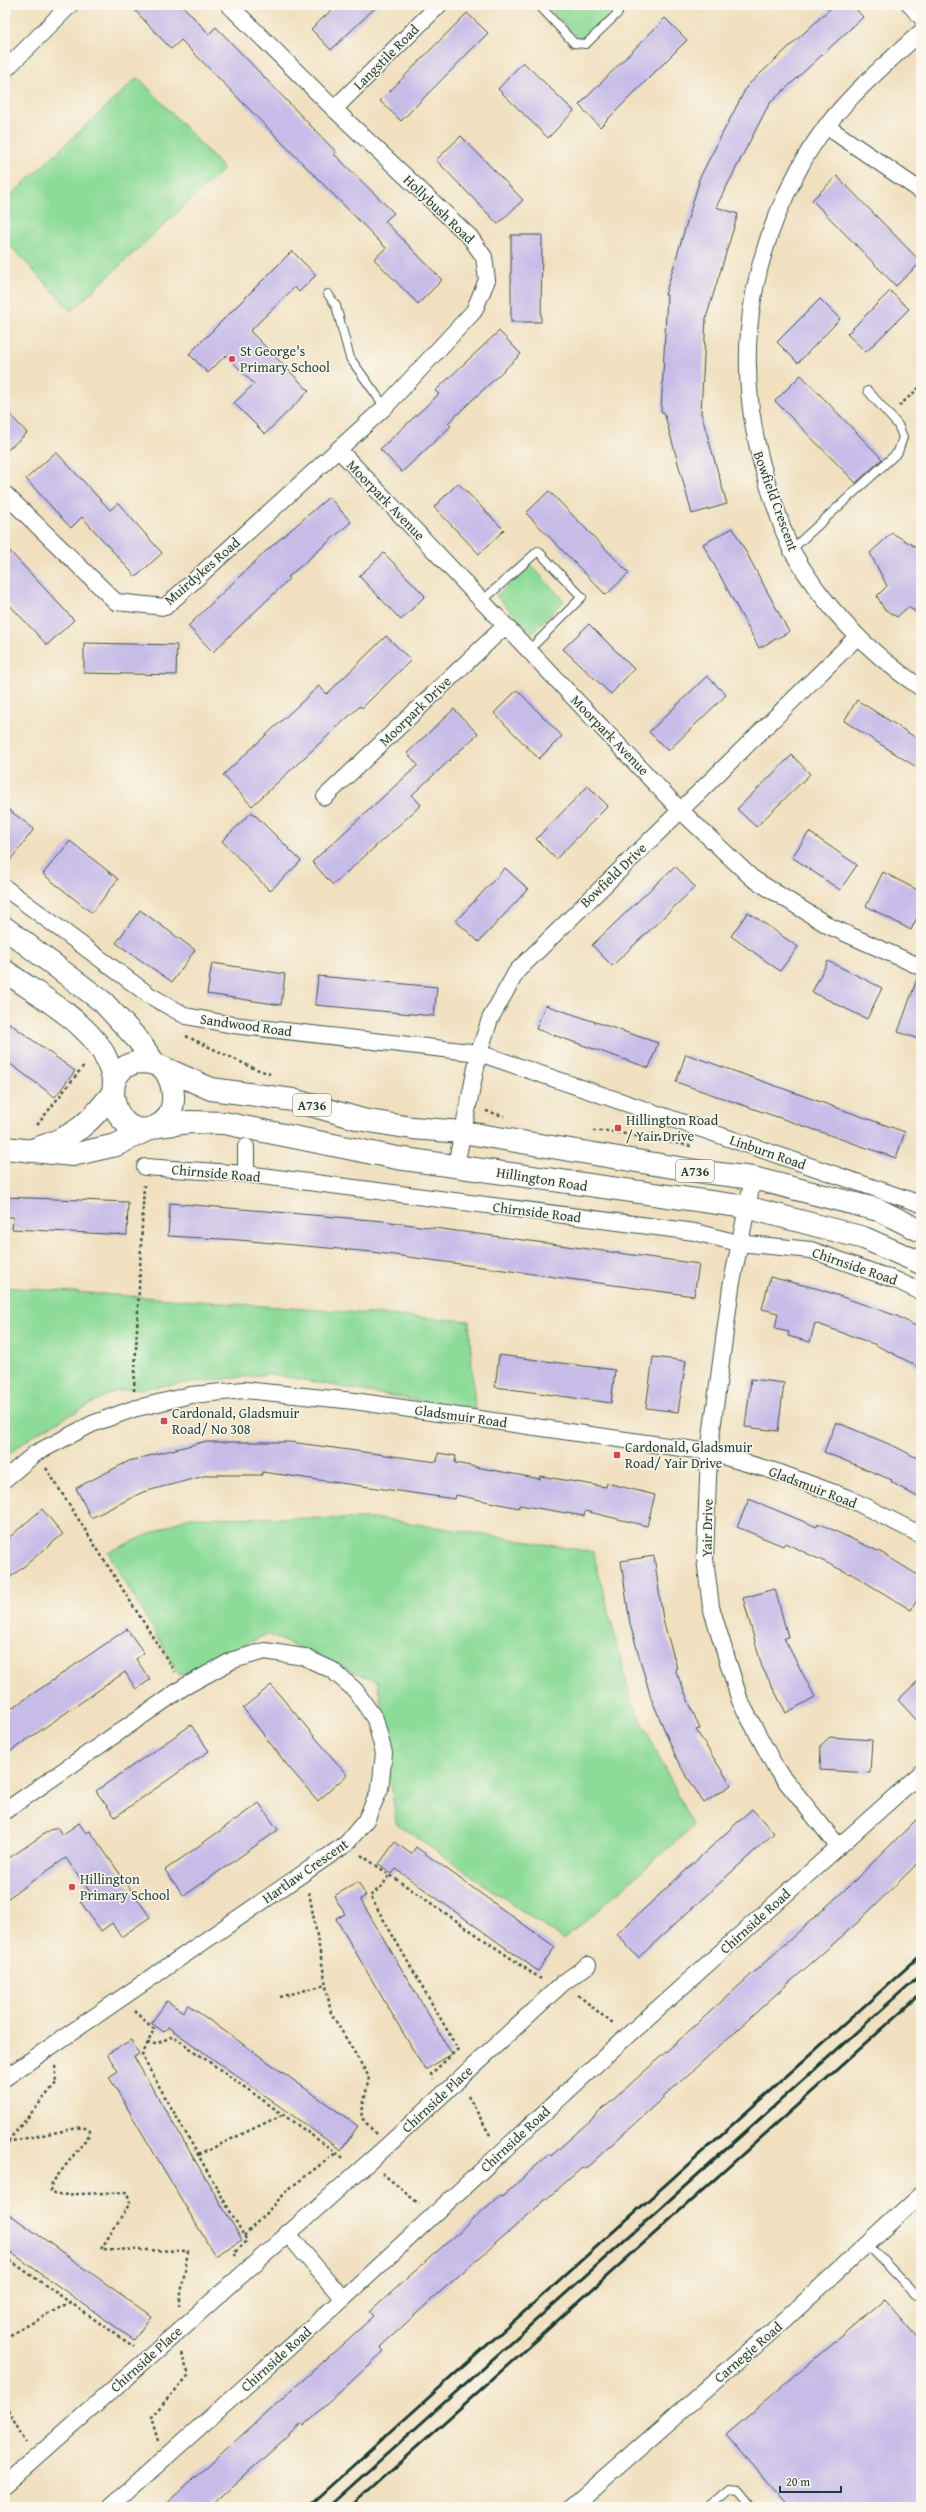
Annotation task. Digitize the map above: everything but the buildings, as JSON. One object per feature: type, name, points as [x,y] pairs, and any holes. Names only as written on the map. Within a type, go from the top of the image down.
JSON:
[{"type":"main road","points":[[5,928],[103,1002],[138,1040],[173,1084],[174,1100],[166,1118],[153,1128],[116,1145],[93,1152],[72,1155],[5,1148]]},
{"type":"main road","points":[[5,971],[85,1031],[96,1042],[106,1058],[113,1087],[116,1110],[128,1125],[137,1129],[153,1128]]},
{"type":"main road","points":[[32,1150],[79,1131],[96,1116],[128,1065],[140,1062],[159,1067]]},
{"type":"main road","name":"A736","points":[[159,1067],[210,1089],[293,1100],[363,1120],[412,1128],[462,1132],[703,1172],[752,1178],[879,1210],[921,1231]]},
{"type":"main road","name":"Hillington Road","points":[[153,1128],[190,1122],[224,1123],[397,1158],[700,1202],[746,1207],[864,1238],[921,1263]]},
{"type":"street","points":[[5,70],[70,5]]},
{"type":"street","name":"Hollybush Road","points":[[229,5],[334,109],[470,237],[484,257],[487,280],[474,311],[385,407],[339,450]]},
{"type":"street","name":"Langstile Road","points":[[334,109],[439,5]]},
{"type":"street","points":[[910,5],[921,17]]},
{"type":"street","name":"Bowfield Crescent","points":[[921,32],[871,76],[826,126],[800,166],[774,222],[758,274],[748,321],[748,402],[760,461],[792,550],[857,637],[896,671],[921,688]]},
{"type":"street","points":[[826,126],[921,191]]},
{"type":"street","name":"Muirdykes Road","points":[[5,494],[116,602],[165,607],[339,450]]},
{"type":"street","name":"Moorpark Avenue","points":[[339,450],[680,810],[752,878],[829,926],[921,967]]},
{"type":"street","name":"Moorpark Drive","points":[[325,797],[505,626]]},
{"type":"street","name":"Bowfield Drive","points":[[456,1166],[479,1053],[490,1019],[517,970],[857,637]]},
{"type":"street","name":"Sandwood Road","points":[[5,888],[149,995],[186,1016],[233,1025],[479,1053]]},
{"type":"street","name":"Linburn Road","points":[[479,1053],[921,1204]]},
{"type":"street","points":[[246,1147],[246,1174]]},
{"type":"street","name":"Chirnside Road","points":[[145,1167],[246,1174],[695,1232],[738,1243],[810,1250],[898,1281],[921,1292]]},
{"type":"street","name":"Yair Drive","points":[[752,1178],[738,1243],[709,1452],[705,1559],[711,1607],[722,1649],[740,1701],[777,1770],[838,1846]]},
{"type":"street","name":"Gladsmuir Road","points":[[5,1478],[36,1453],[92,1424],[133,1409],[191,1395],[244,1390],[354,1401],[709,1452],[780,1473],[848,1498],[921,1536]]},
{"type":"street","name":"Hartlaw Crescent","points":[[5,1811],[184,1687],[233,1660],[265,1651],[304,1657],[332,1670],[355,1690],[375,1719],[384,1753],[380,1789],[366,1820],[346,1844],[5,2078]]},
{"type":"street","name":"Chirnside Road","points":[[110,2507],[343,2300],[432,2215],[627,2036],[921,1772]]},
{"type":"street","name":"Chirnside Place","points":[[5,2485],[247,2268],[387,2146],[560,1986],[588,1965]]},
{"type":"street","name":"Carnegie Road","points":[[578,2505],[787,2318],[921,2194]]},
{"type":"street","points":[[287,2233],[343,2300]]},
{"type":"lane","points":[[539,5],[574,43],[586,44],[618,13],[615,5]]},
{"type":"lane","points":[[328,294],[336,306],[350,358],[385,407]]},
{"type":"lane","points":[[792,550],[898,452],[903,437],[898,425],[868,391]]},
{"type":"lane","points":[[482,601],[538,551],[582,597],[529,650]]},
{"type":"lane","points":[[867,2244],[921,2300]]},
{"type":"lane","points":[[710,2507],[730,2490],[738,2491],[752,2507]]},
{"type":"path","points":[[889,415],[921,386]]},
{"type":"path","points":[[133,1409],[145,1167]]},
{"type":"path","points":[[36,1453],[184,1687]]},
{"type":"path","points":[[346,1844],[389,1876],[393,1876],[560,1986],[627,2036]]},
{"type":"path","points":[[305,1871],[331,2013],[370,2077],[361,2117],[387,2146]]},
{"type":"path","points":[[389,1876],[382,1886],[370,1896],[458,2049],[430,2074],[440,2096]]},
{"type":"path","points":[[280,1997],[325,1985]]},
{"type":"path","points":[[120,2000],[154,2029],[142,2056],[247,2241],[234,2253],[247,2268]]},
{"type":"path","points":[[147,2043],[156,2044],[173,2036],[337,2152],[363,2167],[432,2215]]},
{"type":"path","points":[[6,2141],[57,2082],[53,2046]]},
{"type":"path","points":[[458,2079],[500,2153]]},
{"type":"path","points":[[198,2155],[284,2114]]},
{"type":"path","points":[[6,2141],[83,2127],[90,2131],[90,2134],[52,2183],[50,2191],[55,2195],[127,2192],[130,2203],[101,2249],[188,2251],[174,2335],[189,2375],[152,2417],[163,2459]]},
{"type":"path","points":[[244,2236],[290,2188],[337,2152]]},
{"type":"path","points":[[5,2257],[149,2357]]},
{"type":"path","points":[[5,2338],[70,2302]]},
{"type":"path","points":[[5,2405],[26,2442],[20,2447]]},
{"type":"green space","points":[[546,5],[608,5],[609,15],[588,38],[577,37]]},
{"type":"green space","points":[[138,77],[224,169],[71,311],[5,240],[5,201]]},
{"type":"green space","points":[[531,565],[564,601],[532,633],[496,596]]},
{"type":"green space","points":[[5,1287],[469,1321],[475,1411],[270,1374],[115,1391],[35,1434],[5,1457]]},
{"type":"green space","points":[[189,1517],[385,1519],[593,1552],[631,1699],[693,1826],[564,1940],[396,1823],[378,1682],[267,1634],[180,1676],[108,1552]]},
{"type":"railway","points":[[307,2507],[921,1955]]},
{"type":"railway","points":[[328,2507],[921,1974]]},
{"type":"railway","points":[[350,2507],[921,1994]]},
{"type":"place","name":"St George's Primary School","points":[[232,359]]},
{"type":"place","name":"Hillington Road / Yair Drive","points":[[618,1128]]},
{"type":"place","name":"Cardonald, Gladsmuir Road/ No 308","points":[[164,1421]]},
{"type":"place","name":"Cardonald, Gladsmuir Road/ Yair Drive","points":[[617,1455]]},
{"type":"place","name":"Hillington Primary School","points":[[72,1887]]}]
